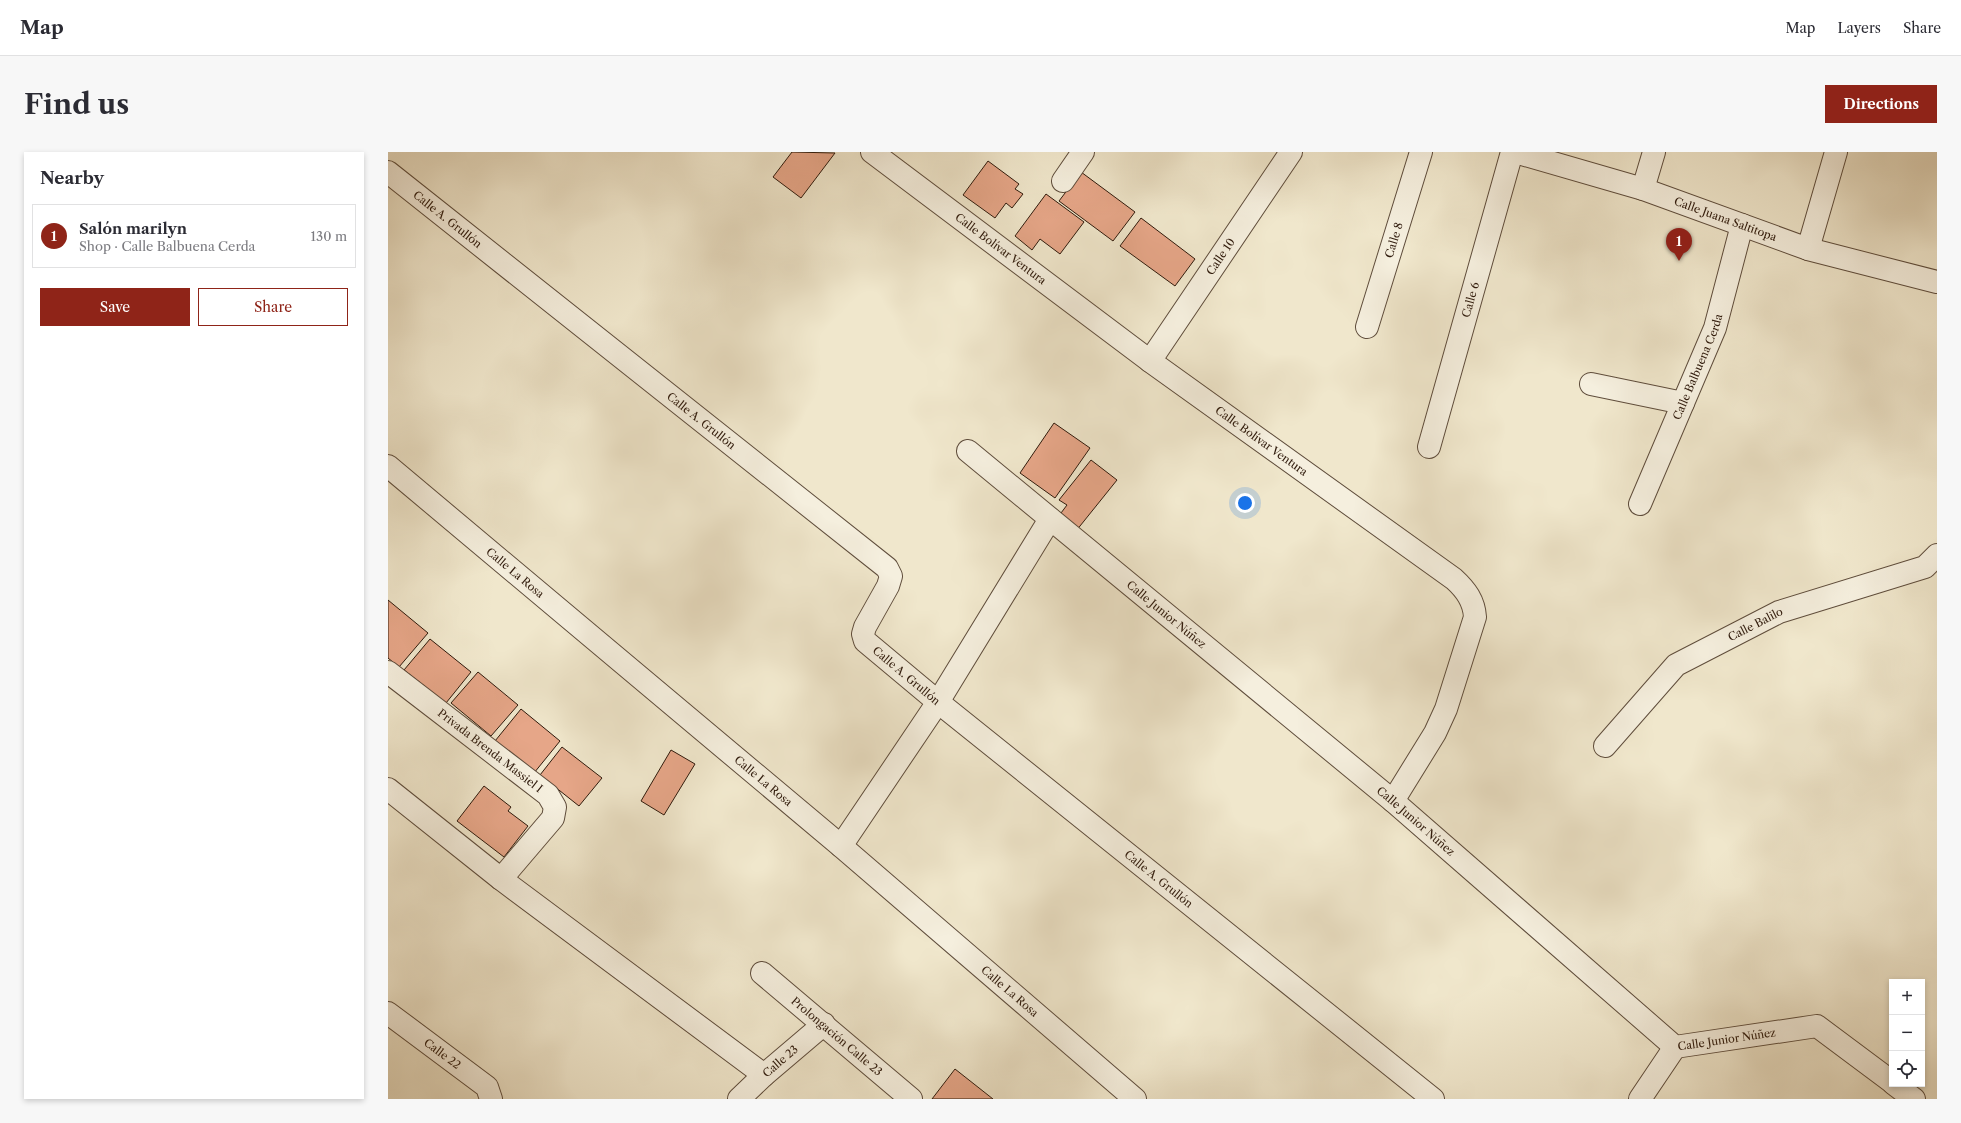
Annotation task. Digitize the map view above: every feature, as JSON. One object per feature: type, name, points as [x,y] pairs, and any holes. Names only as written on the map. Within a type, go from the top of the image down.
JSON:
[{"type":"street","name":"Calle Bolívar Ventura","points":[[872,152],[1150,361],[1454,579],[1470,598],[1474,608],[1475,618],[1446,709],[1434,733],[1393,801]]},
{"type":"street","points":[[1063,182],[1083,152]]},
{"type":"street","name":"Calle 10","points":[[1150,361],[1290,152]]},
{"type":"street","name":"Calle 8","points":[[1367,327],[1421,152]]},
{"type":"street","name":"Calle 6","points":[[1430,447],[1512,152]]},
{"type":"street","name":"Calle Juana Saltitopa","points":[[1516,152],[1546,156],[1643,189],[1808,249],[1937,282]]},
{"type":"street","points":[[1643,189],[1654,152]]},
{"type":"street","points":[[1808,249],[1836,152]]},
{"type":"street","name":"Calle A. Grullón","points":[[388,172],[887,568],[890,576],[888,586],[862,634],[865,641],[938,702],[1433,1099]]},
{"type":"street","name":"Calle Balbuena Cerda","points":[[1640,504],[1715,328],[1742,225]]},
{"type":"street","points":[[1591,384],[1683,403]]},
{"type":"street","name":"Calle Junior Núñez","points":[[968,450],[1393,801],[1675,1047],[1817,1026],[1889,1080]]},
{"type":"street","name":"Calle La Rosa","points":[[388,466],[841,846],[1135,1099]]},
{"type":"street","points":[[841,846],[938,702],[1050,519]]},
{"type":"street","name":"Calle Balilo","points":[[1605,746],[1676,665],[1779,612],[1925,567],[1937,555]]},
{"type":"street","name":"Privada Brenda Massiel I","points":[[388,672],[548,795],[555,807],[553,818],[501,879]]},
{"type":"street","points":[[388,790],[501,879],[764,1075]]},
{"type":"street","name":"Prolongación Calle 23","points":[[762,973],[911,1099]]},
{"type":"street","name":"Calle 22","points":[[388,1013],[487,1087],[491,1099]]},
{"type":"street","name":"Calle 23","points":[[738,1099],[824,1024]]},
{"type":"street","points":[[1640,1099],[1675,1047]]},
{"type":"street","name":"Calle Junior Núñez","points":[[1898,1087],[1914,1099]]},
{"type":"building","points":[[792,152],[835,153],[801,198],[773,177]]},
{"type":"building","points":[[988,161],[1019,184],[1015,189],[1023,194],[1012,208],[1006,203],[995,218],[963,195]]},
{"type":"building","points":[[1081,172],[1135,212],[1113,241],[1059,201]]},
{"type":"building","points":[[1046,194],[1084,222],[1060,254],[1040,239],[1032,250],[1015,236]]},
{"type":"building","points":[[1141,218],[1195,259],[1175,286],[1120,246]]},
{"type":"building","points":[[1054,423],[1090,448],[1055,498],[1020,473]]},
{"type":"building","points":[[1091,460],[1117,480],[1076,531],[1058,517],[1067,505],[1059,500]]},
{"type":"building","points":[[388,600],[428,633],[399,667],[388,658]]},
{"type":"building","points":[[430,639],[471,672],[446,703],[404,670]]},
{"type":"building","points":[[478,672],[518,705],[491,736],[451,703]]},
{"type":"building","points":[[521,709],[560,741],[534,773],[495,741]]},
{"type":"building","points":[[562,747],[602,778],[579,806],[540,775]]},
{"type":"building","points":[[671,750],[695,764],[664,815],[641,801]]},
{"type":"building","points":[[484,786],[511,807],[508,811],[528,826],[504,857],[457,821]]},
{"type":"building","points":[[955,1069],[993,1099],[932,1099]]},
{"type":"place","name":"Salón marilyn","points":[[1679,261]]}]
